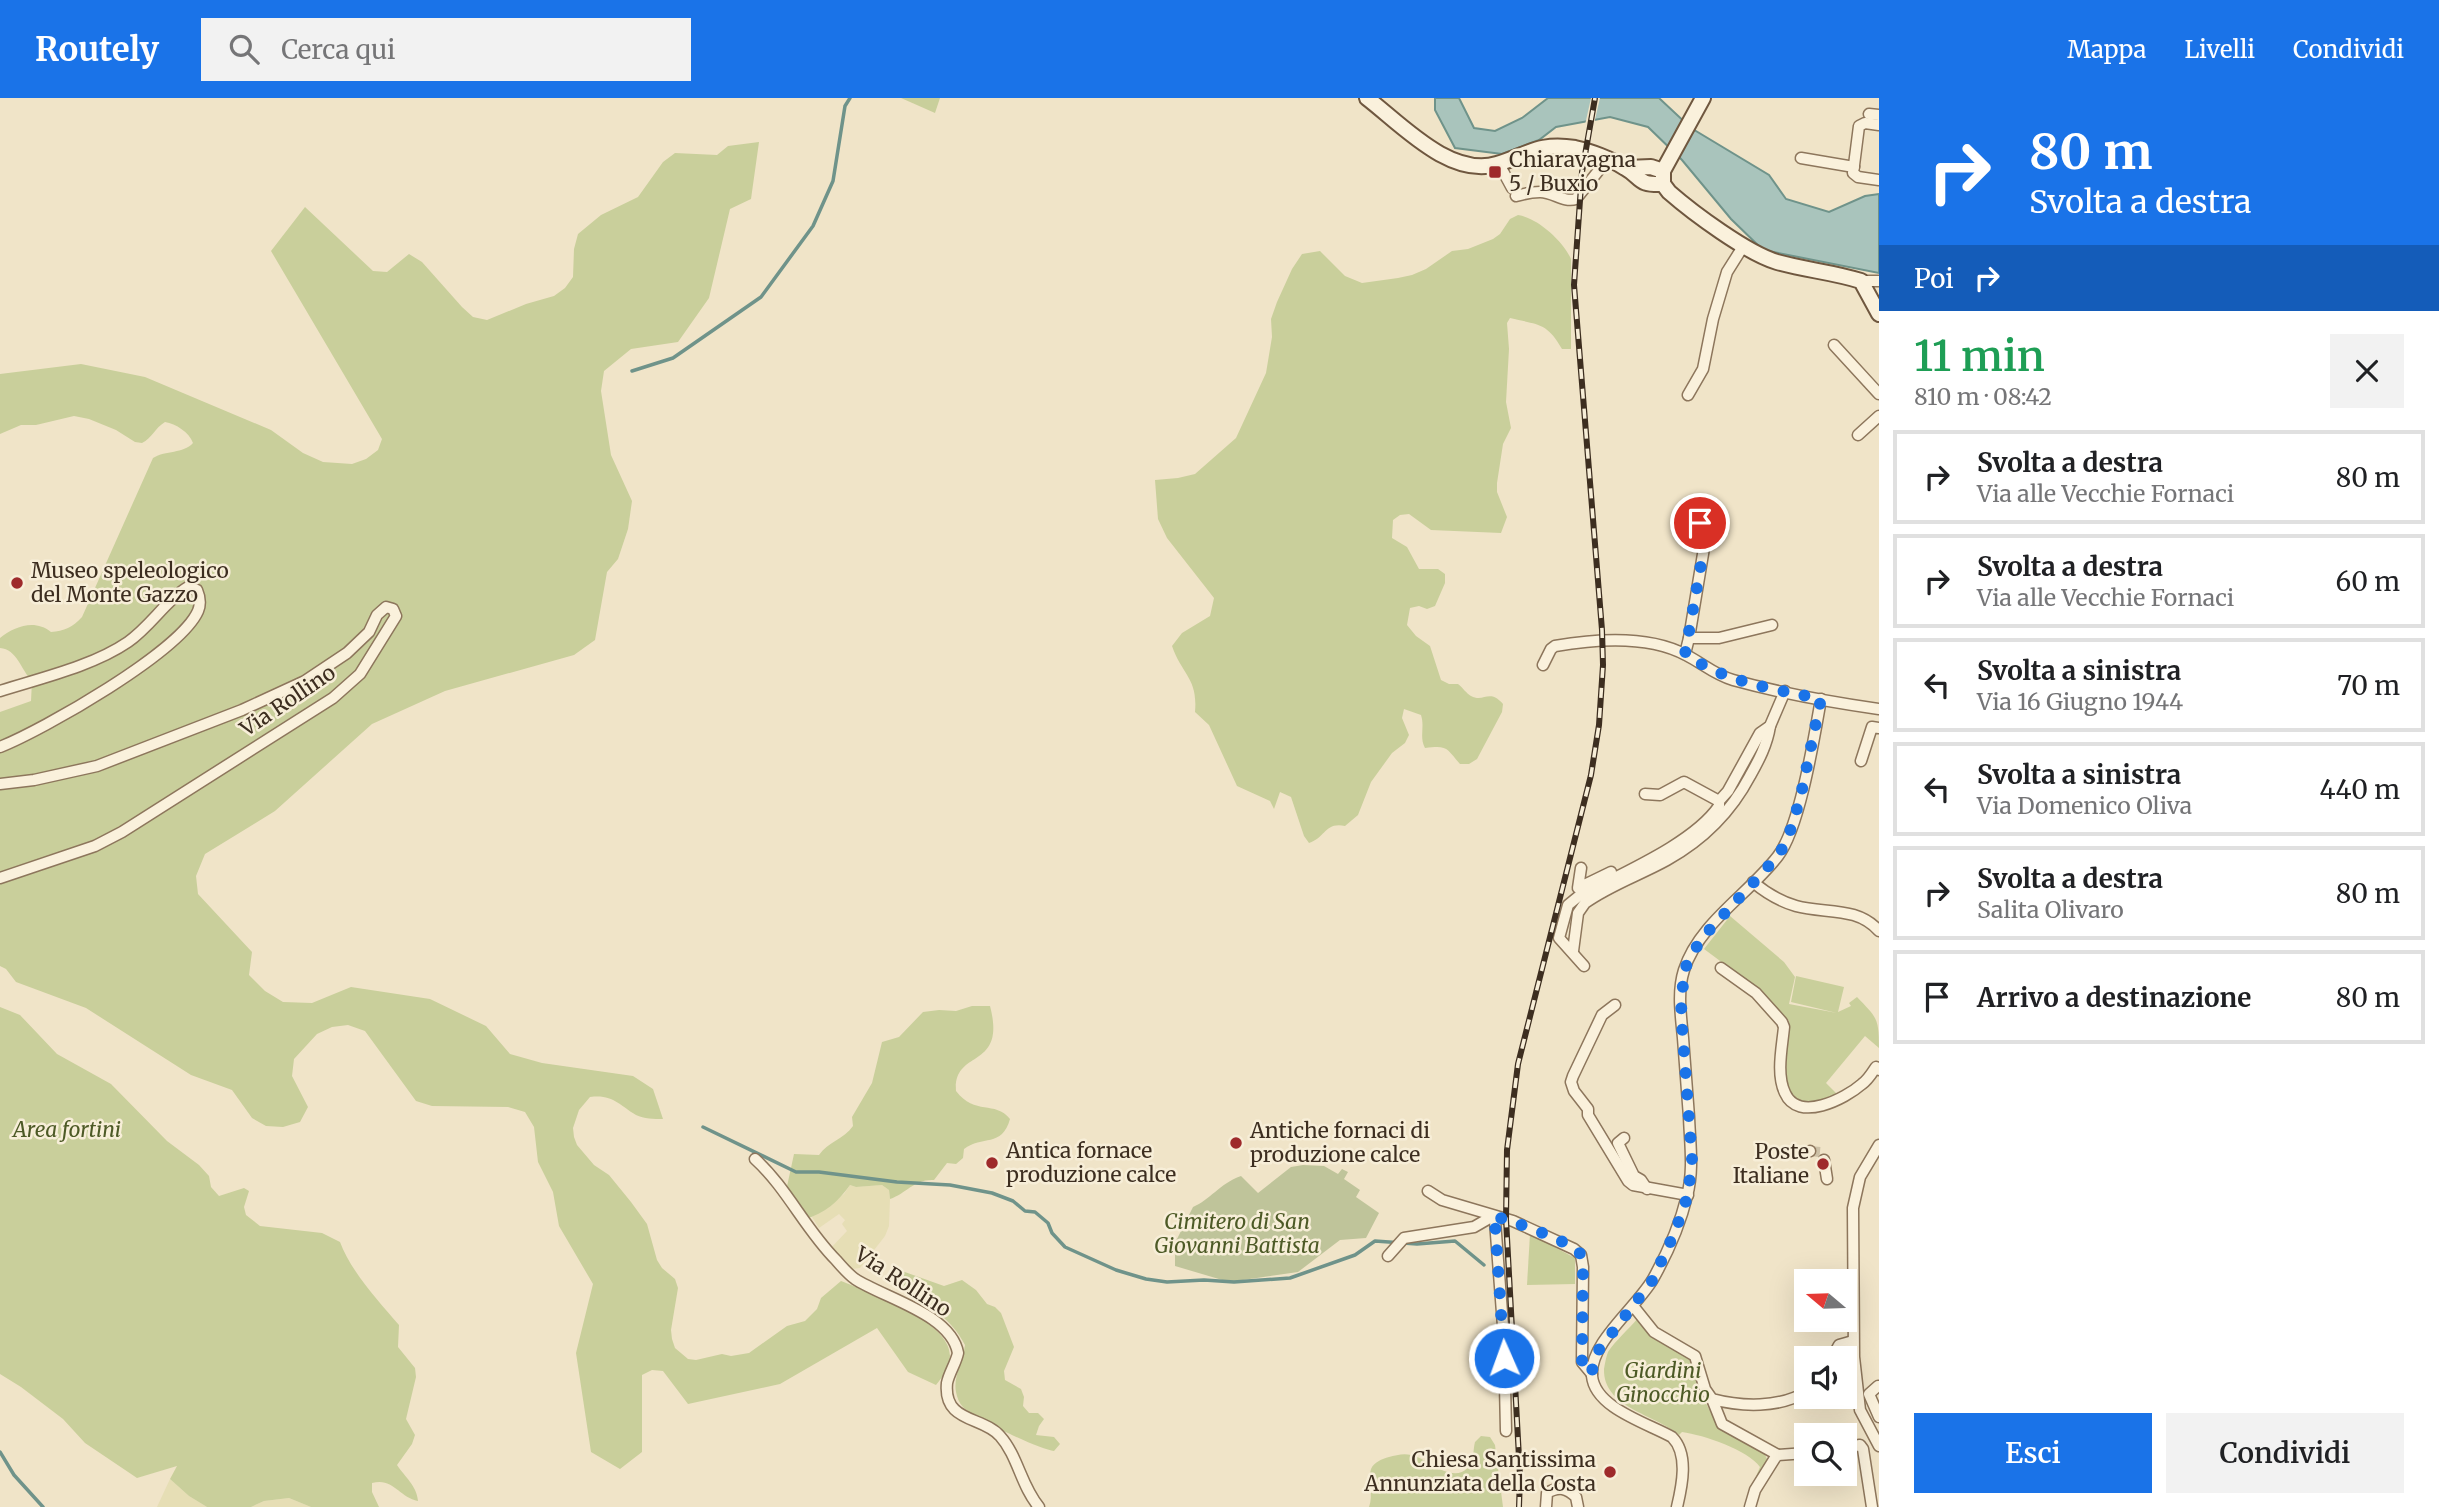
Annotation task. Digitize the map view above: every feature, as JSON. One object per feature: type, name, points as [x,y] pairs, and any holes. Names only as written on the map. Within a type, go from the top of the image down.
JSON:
[{"type":"street","points":[[1367,98],[1442,155],[1471,166],[1499,164],[1530,150],[1558,147],[1578,149],[1627,168],[1651,167],[1665,171],[1678,200],[1744,245],[1776,261],[1861,281],[1879,281]]},
{"type":"street","points":[[1665,171],[1703,98]]},
{"type":"street","points":[[1879,125],[1866,123],[1859,126],[1854,167],[1854,176],[1879,180]]},
{"type":"street","points":[[1801,158],[1854,167]]},
{"type":"street","points":[[1499,164],[1514,192],[1539,192],[1568,201],[1576,199],[1607,160]]},
{"type":"street","points":[[1688,394],[1703,369],[1713,319],[1727,272],[1744,245]]},
{"type":"street","points":[[1861,281],[1879,314]]},
{"type":"street","points":[[1834,345],[1879,394]]},
{"type":"street","points":[[1858,435],[1879,416]]},
{"type":"street","points":[[1685,654],[1705,542],[1700,523]]},
{"type":"street","points":[[0,691],[83,664],[126,643],[152,623],[178,593],[188,587],[197,590],[200,599],[198,611],[172,641],[101,693],[24,737],[0,747]]},
{"type":"street","name":"Via Rollino","points":[[0,783],[34,780],[97,766],[242,710],[316,674],[347,653],[369,632],[382,610],[386,607],[393,609],[396,616],[375,653],[360,674],[333,698],[122,832],[95,846],[0,878]]},
{"type":"street","points":[[1689,638],[1719,638],[1772,625]]},
{"type":"street","points":[[1543,665],[1551,649],[1564,645],[1641,641],[1685,654],[1705,668],[1730,679],[1879,709]]},
{"type":"street","points":[[1573,951],[1578,913],[1585,902],[1669,859],[1707,833],[1723,818],[1763,754],[1770,726],[1785,691]]},
{"type":"street","points":[[1677,1507],[1682,1455],[1678,1444],[1668,1435],[1605,1401],[1594,1385],[1593,1361],[1652,1281],[1666,1254],[1688,1195],[1692,1159],[1681,985],[1691,955],[1701,939],[1777,857],[1787,841],[1800,799],[1821,699]]},
{"type":"street","points":[[1581,869],[1578,888],[1669,840],[1696,822],[1728,791],[1760,733],[1770,726]]},
{"type":"street","points":[[1861,761],[1872,727],[1879,728]]},
{"type":"street","points":[[1645,794],[1660,795],[1684,782],[1704,791],[1719,802]]},
{"type":"street","points":[[1584,966],[1559,938],[1571,901],[1668,849],[1700,827],[1716,810],[1719,802]]},
{"type":"street","points":[[1753,882],[1775,898],[1798,906],[1846,911],[1874,925],[1879,931]]},
{"type":"street","points":[[1721,968],[1756,993],[1783,1022],[1782,1085],[1787,1098],[1796,1106],[1816,1107],[1829,1103],[1863,1084],[1877,1068],[1879,1070]]},
{"type":"street","points":[[1615,1005],[1602,1015],[1573,1076],[1574,1091],[1588,1109],[1588,1115],[1628,1181],[1647,1189],[1688,1195]]},
{"type":"street","points":[[1623,1138],[1618,1143],[1634,1176],[1641,1180],[1647,1189]]},
{"type":"street","points":[[1879,1145],[1867,1162],[1854,1195],[1853,1341],[1860,1410],[1879,1447]]},
{"type":"street","name":"Via Rollino","points":[[755,1159],[774,1176],[817,1242],[849,1274],[927,1316],[952,1338],[958,1353],[947,1385],[954,1408],[962,1416],[999,1435],[1039,1507]]},
{"type":"street","points":[[1824,1160],[1827,1179]]},
{"type":"street","points":[[1428,1191],[1442,1200],[1513,1221],[1574,1249],[1581,1255],[1582,1362],[1592,1374]]},
{"type":"street","points":[[1388,1256],[1404,1238],[1474,1227],[1493,1216]]},
{"type":"street","points":[[1493,1216],[1504,1339],[1506,1431]]},
{"type":"street","points":[[1634,1307],[1654,1332],[1695,1356],[1705,1389],[1722,1424],[1778,1455],[1794,1454]]},
{"type":"street","points":[[1838,1346],[1853,1341]]},
{"type":"street","points":[[1878,1386],[1869,1394],[1879,1417]]},
{"type":"street","points":[[1712,1399],[1774,1404],[1794,1398]]},
{"type":"street","points":[[1857,1446],[1860,1446],[1866,1455],[1872,1507]]},
{"type":"street","points":[[1750,1507],[1755,1490],[1778,1455]]},
{"type":"street","points":[[1546,1507],[1547,1493],[1560,1488],[1568,1489],[1576,1497],[1578,1507]]},
{"type":"shaded area","points":[[850,1185],[882,1185],[889,1190],[890,1199],[889,1226],[885,1236],[860,1268],[852,1269],[830,1249],[847,1231],[842,1224],[845,1220],[839,1214],[819,1228],[812,1217],[844,1194]]},
{"type":"shaded area","points":[[170,1479],[189,1496],[207,1507],[157,1507]]},
{"type":"shaded area","points":[[289,1498],[311,1507],[251,1507],[264,1501]]},
{"type":"green space","points":[[901,98],[940,98],[935,113]]},
{"type":"green space","points":[[759,142],[751,199],[730,209],[709,298],[678,342],[631,349],[604,371],[601,391],[611,455],[632,501],[628,529],[618,559],[607,572],[595,640],[574,655],[445,691],[372,724],[275,811],[205,854],[196,876],[198,894],[252,952],[249,975],[265,991],[283,1002],[312,1003],[351,987],[430,999],[486,1026],[510,1054],[542,1063],[633,1076],[653,1089],[663,1119],[642,1117],[610,1099],[590,1097],[579,1110],[573,1128],[574,1137],[577,1145],[594,1165],[609,1175],[647,1224],[657,1260],[675,1279],[678,1288],[672,1339],[675,1348],[688,1359],[749,1353],[787,1326],[805,1321],[817,1309],[821,1298],[841,1281],[887,1300],[923,1319],[946,1343],[950,1356],[949,1364],[936,1385],[908,1372],[877,1328],[780,1384],[688,1404],[663,1371],[652,1370],[642,1375],[642,1452],[620,1469],[591,1452],[576,1353],[593,1284],[559,1226],[553,1192],[538,1162],[534,1127],[525,1112],[508,1107],[432,1106],[416,1101],[365,1031],[348,1025],[332,1027],[317,1034],[294,1059],[292,1076],[308,1107],[300,1122],[283,1127],[266,1126],[252,1118],[232,1090],[191,1075],[86,1008],[16,982],[6,969],[0,966],[0,712],[31,701],[32,681],[15,656],[0,648],[0,638],[12,630],[32,625],[51,632],[60,631],[82,617],[153,458],[184,449],[193,443],[182,429],[165,422],[142,443],[89,419],[74,416],[36,425],[21,425],[0,434],[0,374],[81,364],[145,377],[271,430],[303,453],[323,462],[352,464],[366,459],[378,450],[382,439],[271,251],[305,207],[373,271],[387,272],[409,254],[422,262],[473,317],[487,320],[554,296],[565,288],[573,277],[574,249],[578,234],[601,215],[638,197],[663,162],[675,153],[717,155],[728,146]]},
{"type":"green space","points":[[1518,215],[1549,231],[1571,259],[1571,349],[1562,349],[1557,340],[1541,326],[1510,318],[1507,323],[1509,349],[1506,402],[1511,428],[1503,444],[1497,483],[1497,492],[1507,517],[1501,533],[1431,530],[1409,514],[1400,515],[1393,520],[1392,538],[1407,547],[1419,569],[1438,569],[1445,574],[1445,583],[1435,606],[1427,609],[1419,606],[1410,608],[1407,625],[1430,646],[1441,680],[1458,684],[1476,698],[1490,696],[1498,699],[1503,704],[1502,712],[1477,759],[1469,764],[1460,764],[1446,749],[1425,748],[1421,715],[1404,709],[1402,718],[1409,735],[1371,782],[1358,815],[1345,826],[1329,828],[1309,843],[1304,836],[1291,797],[1280,792],[1274,809],[1270,801],[1237,786],[1209,725],[1195,712],[1192,684],[1172,646],[1182,633],[1210,616],[1214,598],[1167,538],[1158,519],[1155,480],[1195,474],[1236,438],[1266,373],[1272,337],[1271,319],[1277,302],[1302,254],[1320,251],[1345,276],[1362,283],[1398,278],[1426,269],[1452,251],[1468,249],[1493,239],[1510,219]]},
{"type":"green space","points":[[1730,916],[1784,962],[1795,977],[1789,1004],[1837,1013],[1791,1002],[1796,976],[1844,987],[1838,1012],[1851,1006],[1849,1003],[1857,997],[1873,1014],[1877,1024],[1879,1048],[1865,1036],[1826,1083],[1837,1094],[1811,1103],[1799,1102],[1791,1095],[1786,1071],[1789,1021],[1762,992],[1704,949]]},
{"type":"green space","points":[[972,1006],[990,1006],[993,1027],[991,1041],[986,1050],[962,1069],[957,1078],[956,1091],[970,1103],[1004,1113],[1010,1119],[1002,1134],[964,1149],[963,1158],[956,1164],[947,1163],[934,1180],[916,1184],[890,1199],[889,1190],[882,1185],[850,1185],[830,1206],[805,1219],[786,1191],[794,1154],[819,1155],[853,1126],[852,1117],[872,1083],[882,1042],[899,1037],[923,1012],[956,1011]]},
{"type":"green space","name":"Area fortini","points":[[0,1007],[20,1015],[57,1054],[111,1084],[167,1141],[199,1165],[209,1176],[211,1187],[219,1196],[244,1188],[249,1191],[244,1207],[246,1215],[260,1226],[322,1233],[340,1242],[358,1275],[399,1325],[398,1347],[415,1368],[416,1377],[406,1419],[415,1435],[397,1465],[413,1486],[418,1501],[391,1485],[379,1482],[372,1483],[372,1492],[379,1507],[311,1507],[289,1498],[264,1501],[251,1507],[207,1507],[170,1479],[177,1466],[137,1478],[85,1443],[63,1419],[0,1374]]},
{"type":"green space","name":"Cimitero di San Giovanni Battista","points":[[1324,1166],[1338,1174],[1342,1169],[1348,1172],[1344,1179],[1360,1190],[1356,1197],[1379,1213],[1366,1238],[1340,1240],[1298,1272],[1229,1282],[1175,1266],[1175,1243],[1193,1207],[1241,1176],[1258,1193],[1291,1167]]},
{"type":"green space","points":[[1530,1234],[1575,1258],[1575,1284],[1527,1285]]},
{"type":"green space","points":[[902,1271],[944,1286],[962,1280],[976,1290],[987,1304],[1001,1313],[1014,1347],[1004,1371],[1005,1380],[1021,1389],[1023,1406],[1029,1413],[1038,1413],[1044,1419],[1036,1435],[1054,1437],[1060,1444],[1054,1451],[1035,1445],[979,1418],[962,1405],[955,1386],[965,1345],[943,1317],[905,1293],[898,1280],[897,1272]]},
{"type":"green space","name":"Giardini Ginocchio","points":[[1638,1318],[1690,1356],[1702,1390],[1700,1392],[1718,1426],[1772,1454],[1765,1455],[1768,1461],[1751,1488],[1760,1467],[1746,1455],[1702,1436],[1682,1432],[1679,1435],[1632,1409],[1612,1393],[1606,1382],[1604,1369],[1607,1354]]},
{"type":"green space","points":[[1481,1436],[1490,1437],[1495,1445],[1503,1507],[1369,1507],[1370,1473],[1378,1461],[1408,1454],[1447,1472],[1461,1472],[1470,1466],[1475,1442]]},
{"type":"water","points":[[1435,98],[1459,98],[1474,128],[1495,131],[1522,118],[1548,98],[1659,98],[1691,128],[1769,175],[1786,199],[1829,212],[1865,196],[1879,194],[1879,273],[1763,250],[1731,219],[1682,160],[1648,127],[1610,117],[1556,127],[1539,140],[1502,154],[1455,148],[1435,110]]},
{"type":"pier","points":[[1591,98],[1600,98],[1594,124],[1585,125]]},
{"type":"waterway","points":[[632,371],[673,358],[761,297],[813,226],[833,181],[845,106],[850,98]]},
{"type":"waterway","points":[[703,1127],[796,1172],[950,1185],[992,1193],[1013,1201],[1025,1211],[1035,1212],[1048,1223],[1052,1233],[1065,1247],[1116,1270],[1146,1279],[1167,1282],[1234,1282],[1290,1278],[1355,1255],[1375,1241],[1417,1244],[1455,1241],[1484,1265]]},
{"type":"waterway","points":[[0,1452],[14,1475],[43,1507]]},
{"type":"tunnel","points":[[1810,1151],[1820,1152],[1824,1160]]},
{"type":"railway","points":[[1519,1507],[1520,1476],[1506,1219],[1507,1150],[1518,1064],[1591,775],[1599,725],[1603,665],[1574,285],[1582,172],[1595,98]]},
{"type":"place","name":"Chiaravagna 5 / Buxio","points":[[1495,172]]},
{"type":"place","name":"Museo speleologico del Monte Gazzo","points":[[17,583]]},
{"type":"place","name":"Antiche fornaci di produzione calce","points":[[1236,1143]]},
{"type":"place","name":"Antica fornace produzione calce","points":[[992,1163]]},
{"type":"place","name":"Poste Italiane","points":[[1823,1164]]},
{"type":"place","name":"Chiesa Santissima Annunziata della Costa","points":[[1610,1472]]},
{"type":"route","points":[[1504,1358],[1493,1216],[1536,1231],[1581,1255],[1582,1362],[1592,1374],[1593,1361],[1598,1351],[1652,1281],[1666,1254],[1688,1195],[1692,1159],[1681,1012],[1684,970],[1701,939],[1777,857],[1787,841],[1800,799],[1821,699],[1730,679],[1705,668],[1685,654],[1705,542],[1700,523]]}]
